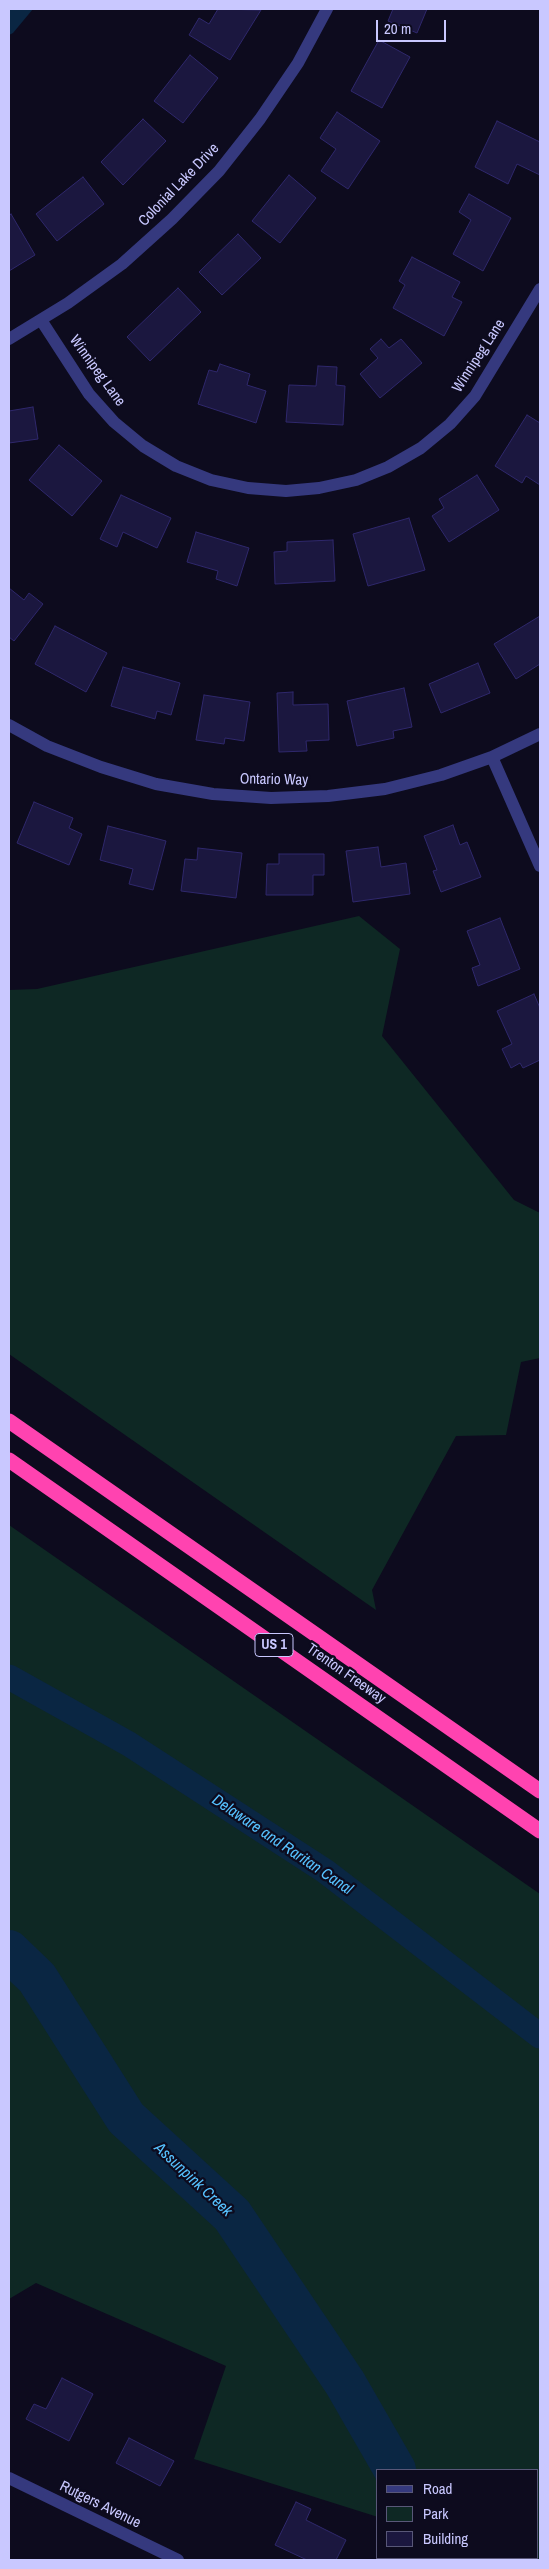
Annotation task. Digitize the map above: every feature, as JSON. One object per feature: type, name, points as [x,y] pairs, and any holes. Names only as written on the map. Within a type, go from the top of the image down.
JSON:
[{"type":"highway","name":"Trenton Freeway","points":[[9,1421],[540,1791]]},
{"type":"highway","name":"Trenton Freeway","points":[[9,1460],[540,1831]]},
{"type":"street","name":"Colonial Lake Drive","points":[[9,339],[41,320],[122,264],[172,220],[218,171],[260,119],[298,63],[327,9]]},
{"type":"street","name":"Winnipeg Lane","points":[[41,320],[89,394],[114,422],[144,446],[176,466],[211,480],[248,488],[286,491],[319,488],[356,480],[388,467],[421,448],[450,424],[475,396],[540,290]]},
{"type":"street","name":"Ontario Way","points":[[9,725],[47,746],[101,767],[156,784],[213,794],[270,798],[328,796],[385,789],[441,775],[492,757],[540,734]]},
{"type":"street","points":[[492,757],[540,866]]},
{"type":"street","name":"Rutgers Avenue","points":[[9,2478],[178,2560]]},
{"type":"green space","points":[[359,916],[400,949],[382,1036],[514,1200],[540,1213],[540,1358],[521,1362],[506,1435],[456,1436],[372,1590],[376,1610],[9,1354],[9,990],[37,989]]},
{"type":"green space","points":[[9,1525],[540,1894],[540,2560],[377,2560],[539,2559],[539,2469],[376,2469],[376,2516],[194,2459],[226,2366],[36,2283],[9,2299]]},
{"type":"water","points":[[9,9],[33,9],[13,33],[9,35]]},
{"type":"building","points":[[218,9],[261,10],[230,60],[189,35],[199,18],[209,24]]},
{"type":"building","points":[[393,9],[427,9],[417,33],[388,21]]},
{"type":"building","points":[[379,40],[410,57],[382,108],[351,91]]},
{"type":"building","points":[[190,55],[218,78],[183,123],[154,101]]},
{"type":"building","points":[[337,112],[380,141],[348,189],[321,171],[336,149],[320,138]]},
{"type":"building","points":[[143,119],[166,141],[123,185],[101,162]]},
{"type":"building","points":[[497,121],[540,142],[540,175],[517,164],[508,184],[475,167]]},
{"type":"building","points":[[289,175],[316,198],[280,243],[252,221]]},
{"type":"building","points":[[83,177],[104,204],[57,241],[36,214]]},
{"type":"building","points":[[469,194],[511,218],[483,271],[453,254],[471,220],[459,212]]},
{"type":"building","points":[[11,214],[35,255],[9,271],[9,216]]},
{"type":"building","points":[[238,234],[261,258],[222,295],[199,272]]},
{"type":"building","points":[[412,257],[460,282],[452,297],[462,302],[444,336],[393,308],[405,285],[399,281]]},
{"type":"building","points":[[178,288],[201,312],[150,361],[127,337]]},
{"type":"building","points":[[381,339],[389,348],[401,339],[422,363],[380,398],[360,374],[378,358],[370,349]]},
{"type":"building","points":[[220,364],[250,374],[247,385],[266,391],[256,423],[198,404],[209,370],[217,372]]},
{"type":"building","points":[[318,366],[337,367],[336,385],[345,386],[343,425],[286,422],[289,385],[316,386]]},
{"type":"building","points":[[33,407],[38,439],[9,443],[9,411]]},
{"type":"building","points":[[527,415],[540,423],[540,485],[526,476],[522,483],[495,466]]},
{"type":"building","points":[[59,445],[102,481],[72,516],[29,480]]},
{"type":"building","points":[[477,475],[499,510],[449,542],[432,516],[444,508],[439,499]]},
{"type":"building","points":[[121,495],[171,518],[157,548],[123,532],[117,547],[100,539]]},
{"type":"building","points":[[409,518],[425,570],[368,586],[353,534]]},
{"type":"building","points":[[196,532],[249,548],[237,586],[216,579],[218,571],[187,562]]},
{"type":"building","points":[[333,540],[335,581],[275,584],[274,552],[287,551],[287,542]]},
{"type":"building","points":[[9,588],[24,600],[29,593],[43,604],[14,641],[9,637]]},
{"type":"building","points":[[540,616],[540,664],[516,679],[494,644]]},
{"type":"building","points":[[55,626],[107,653],[86,692],[35,664]]},
{"type":"building","points":[[478,663],[490,693],[441,713],[429,684]]},
{"type":"building","points":[[123,667],[180,683],[171,715],[157,711],[155,719],[111,706]]},
{"type":"building","points":[[404,688],[412,727],[393,731],[394,738],[357,746],[347,701]]},
{"type":"building","points":[[293,692],[293,705],[328,704],[329,740],[306,741],[307,751],[279,752],[277,693]]},
{"type":"building","points":[[204,695],[250,702],[244,741],[225,738],[224,744],[196,740]]},
{"type":"building","points":[[34,802],[73,818],[69,828],[82,834],[69,865],[17,843]]},
{"type":"building","points":[[453,825],[460,845],[467,842],[481,877],[441,892],[433,871],[437,870],[424,836]]},
{"type":"building","points":[[108,826],[166,841],[153,890],[129,884],[133,869],[100,860]]},
{"type":"building","points":[[378,847],[381,867],[406,863],[410,894],[353,902],[346,851]]},
{"type":"building","points":[[198,848],[242,853],[236,898],[181,891],[185,859],[197,860]]},
{"type":"building","points":[[279,854],[324,854],[324,875],[313,875],[313,895],[266,895],[267,864],[279,864]]},
{"type":"building","points":[[500,918],[520,969],[478,986],[472,968],[480,965],[467,931]]},
{"type":"building","points":[[534,994],[540,1008],[540,1060],[523,1068],[520,1063],[511,1068],[502,1049],[512,1044],[497,1011]]},
{"type":"building","points":[[62,2378],[93,2394],[69,2441],[26,2419],[34,2404],[46,2409]]},
{"type":"building","points":[[129,2438],[174,2461],[160,2486],[116,2463]]},
{"type":"building","points":[[296,2502],[311,2509],[306,2520],[346,2540],[336,2560],[307,2560],[275,2545]]},
{"type":"waterway","name":"Delaware and Raritan Canal","points":[[9,1677],[129,1744],[325,1871],[540,2036]]},
{"type":"waterway","name":"Assunpink Creek","points":[[9,1951],[37,1978],[126,2118],[232,2215],[345,2383],[394,2469]]}]
